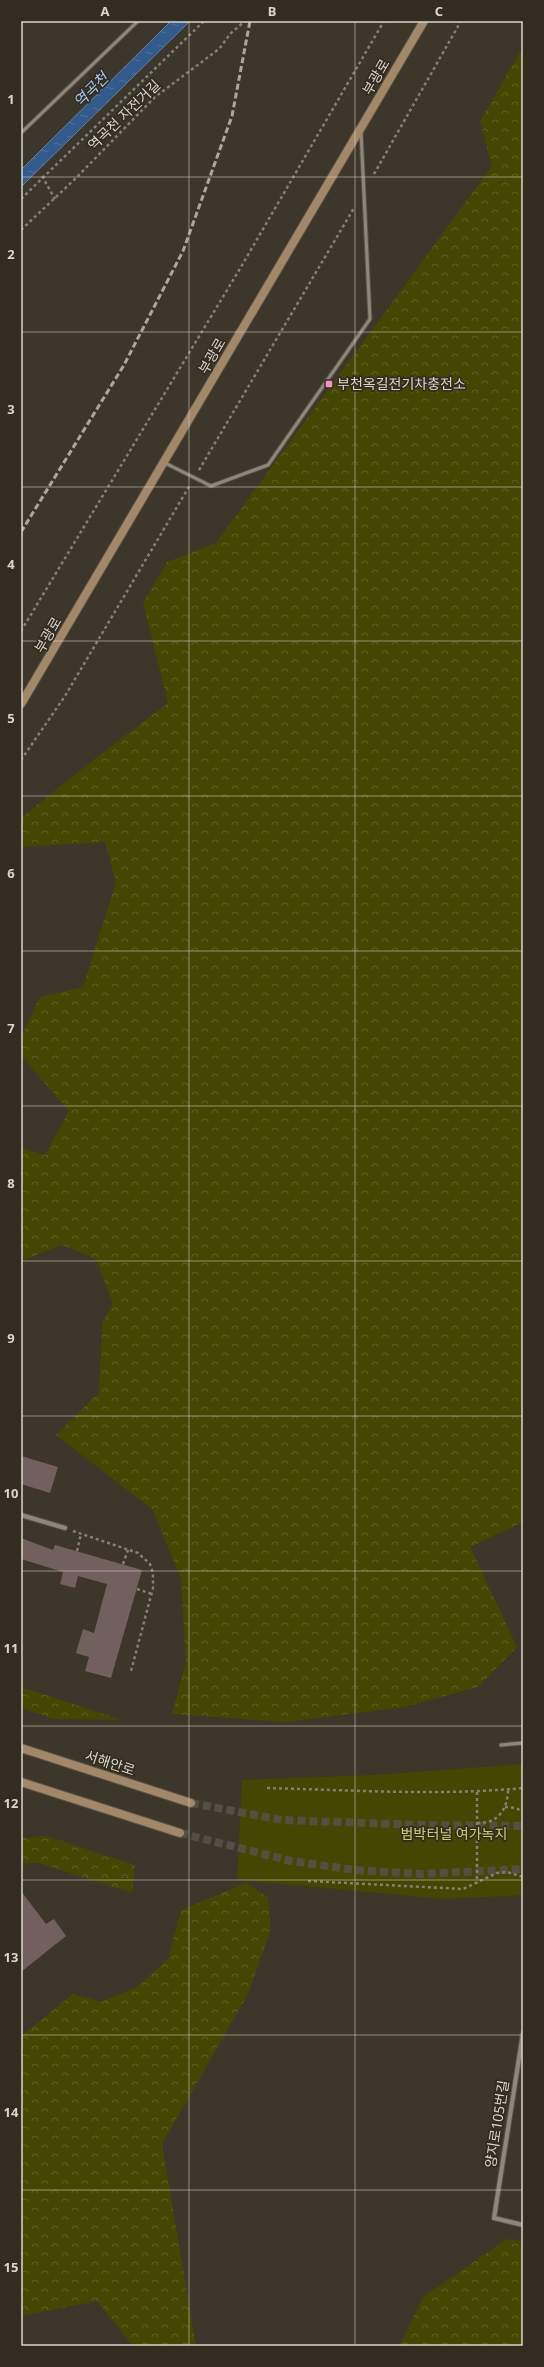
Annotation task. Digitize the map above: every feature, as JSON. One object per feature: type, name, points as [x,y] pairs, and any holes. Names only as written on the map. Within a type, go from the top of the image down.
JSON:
[{"type":"main road","name":"부광로","points":[[21,704],[424,21]]},
{"type":"main road","name":"서해안로","points":[[21,1748],[191,1803]]},
{"type":"main road","points":[[21,1782],[180,1833]]},
{"type":"street","points":[[21,1515],[65,1528]]},
{"type":"street","name":"양지로105번길","points":[[523,2033],[494,2218],[523,2224]]},
{"type":"lane","points":[[21,133],[138,21]]},
{"type":"lane","points":[[164,462],[210,486],[268,465],[370,319],[361,128]]},
{"type":"lane","points":[[501,1744],[523,1743]]},
{"type":"path","points":[[21,199],[42,176],[204,21]]},
{"type":"path","name":"역곡천 자전거길","points":[[21,230],[55,199],[155,97],[219,49],[231,33],[246,21]]},
{"type":"path","points":[[21,631],[238,272],[384,21]]},
{"type":"path","points":[[21,760],[65,696],[364,190],[461,21]]},
{"type":"path","points":[[42,176],[55,199]]},
{"type":"path","points":[[65,1528],[138,1553],[150,1564],[153,1573],[152,1594],[130,1671]]},
{"type":"path","points":[[77,1551],[81,1534]]},
{"type":"path","points":[[123,1564],[128,1550]]},
{"type":"path","points":[[137,1589],[152,1594]]},
{"type":"path","points":[[267,1788],[477,1792],[523,1788]]},
{"type":"path","points":[[477,1823],[486,1823],[496,1818],[505,1807],[508,1790]]},
{"type":"path","points":[[477,1792],[477,1883]]},
{"type":"path","points":[[505,1807],[516,1808],[523,1812]]},
{"type":"path","points":[[308,1881],[463,1889],[497,1873],[506,1872],[523,1877]]},
{"type":"green space","points":[[523,47],[523,1522],[470,1547],[517,1647],[478,1687],[404,1707],[286,1722],[172,1714],[186,1662],[181,1579],[153,1510],[56,1435],[99,1393],[102,1323],[113,1304],[96,1259],[62,1245],[21,1261],[21,1148],[45,1155],[69,1111],[21,1056],[21,1037],[40,997],[83,987],[116,882],[105,842],[21,847],[21,818],[168,703],[143,603],[167,562],[216,543],[492,166],[480,121]]},
{"type":"green space","points":[[21,1687],[123,1720],[54,1719],[21,1708]]},
{"type":"green space","name":"범박터널 여가녹지","points":[[523,1764],[523,1895],[444,1899],[237,1880],[242,1780],[373,1775]]},
{"type":"green space","points":[[21,1836],[27,1838],[46,1836],[135,1865],[132,1893],[39,1863],[21,1864]]},
{"type":"green space","points":[[246,1883],[268,1897],[271,1929],[248,1994],[162,2144],[196,2346],[133,2346],[97,2301],[21,2316],[21,2036],[73,1994],[101,2002],[137,1987],[168,1959],[181,1910]]},
{"type":"green space","points":[[507,2239],[523,2241],[523,2346],[395,2346],[402,2341],[423,2297]]},
{"type":"water","points":[[171,21],[190,21],[21,187],[21,170]]},
{"type":"building","points":[[21,1456],[58,1467],[50,1493],[21,1484]]},
{"type":"building","points":[[21,1538],[53,1550],[55,1545],[142,1570],[111,1678],[85,1671],[89,1657],[76,1653],[83,1629],[94,1633],[107,1584],[78,1576],[75,1588],[60,1584],[63,1572],[21,1559]]},
{"type":"building","points":[[21,1891],[46,1924],[54,1919],[66,1936],[21,1972]]},
{"type":"tunnel","points":[[191,1803],[282,1820],[422,1825],[523,1826]]},
{"type":"tunnel","points":[[180,1833],[291,1861],[355,1870],[422,1874],[523,1869]]},
{"type":"railway","points":[[21,532],[124,365],[183,251],[232,116],[250,21]]},
{"type":"place","name":"부천옥길전기차충전소","points":[[329,384]]},
{"type":"water label","name":"역곡천","points":[[91,90]]}]
